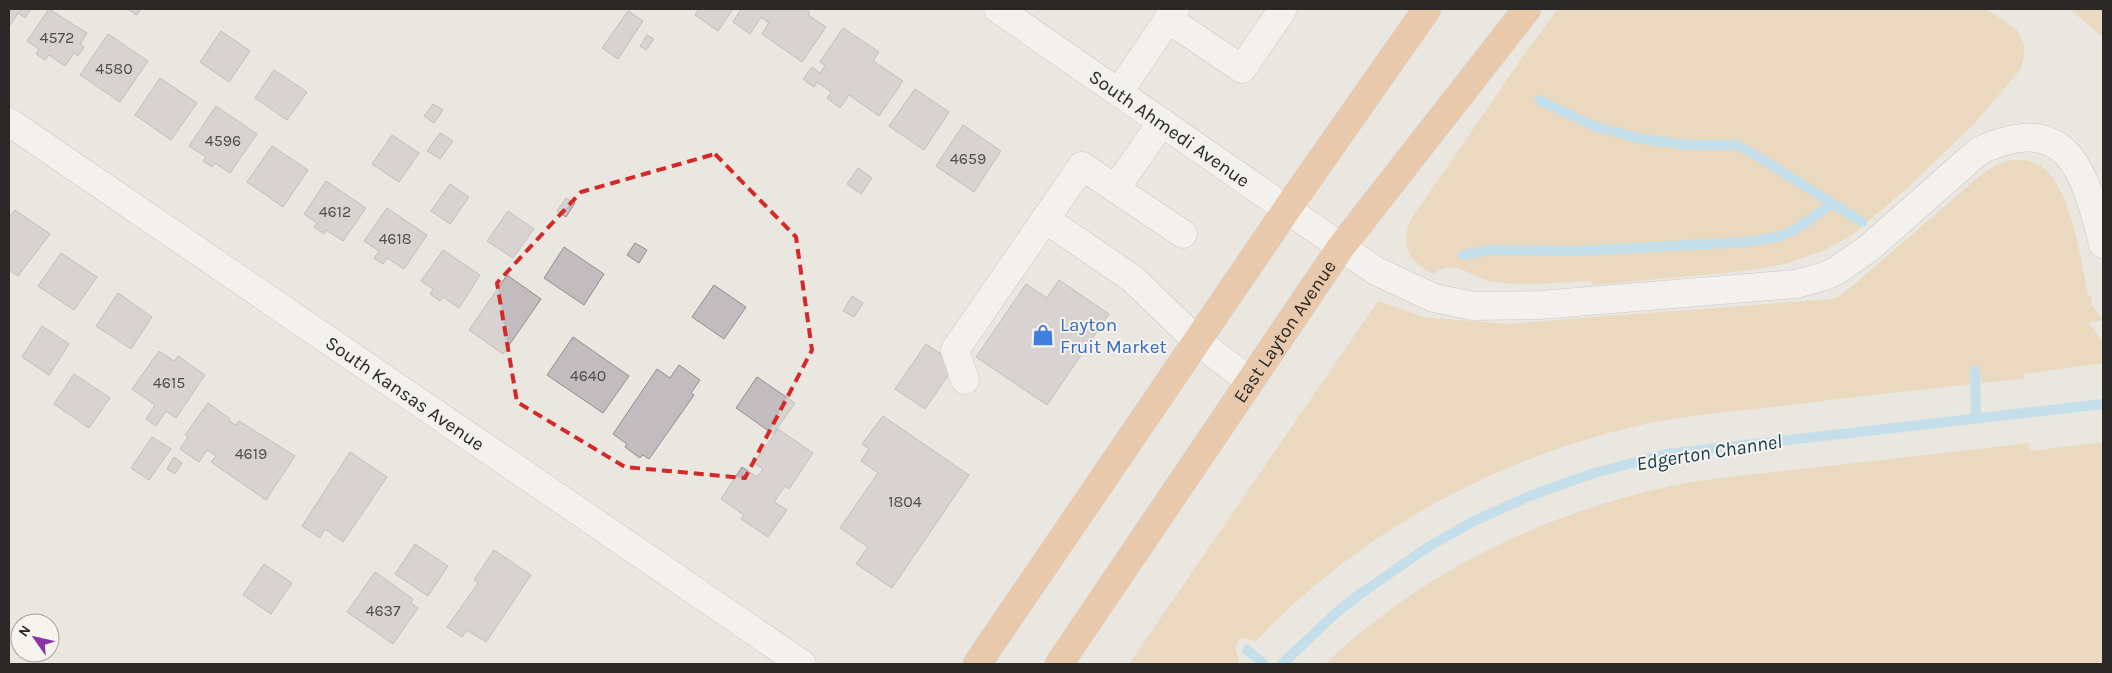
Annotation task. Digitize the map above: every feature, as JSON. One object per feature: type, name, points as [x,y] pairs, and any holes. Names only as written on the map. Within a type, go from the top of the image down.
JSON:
[{"type":"main road","points":[[977,664],[1287,209],[1427,9]]},
{"type":"main road","name":"East Layton Avenue","points":[[1059,664],[1341,247],[1527,9]]},
{"type":"street","name":"South Ahmedi Avenue","points":[[998,9],[1341,247],[1394,280],[1434,298],[1473,306],[1540,305],[1796,284],[1836,271],[1869,248],[1980,151],[2004,141],[2034,138],[2052,143],[2075,162],[2092,202],[2103,244]]},
{"type":"street","points":[[1119,92],[1171,14],[1242,69],[1283,9]]},
{"type":"street","name":"South Kansas Avenue","points":[[9,122],[802,664]]},
{"type":"street","points":[[1116,188],[1162,122]]},
{"type":"street","points":[[965,380],[955,350],[1082,166],[1183,234]]},
{"type":"street","points":[[1045,219],[1133,279],[1197,342],[1250,381]]},
{"type":"highlighted area","points":[[715,154],[796,237],[812,350],[745,478],[625,467],[517,402],[497,283],[581,192]]},
{"type":"shaded area","points":[[1558,9],[1987,9],[2017,30],[2024,46],[2024,57],[2020,70],[1973,125],[1907,188],[1852,235],[1825,250],[1785,264],[1745,271],[1593,285],[1590,281],[1527,284],[1502,283],[1482,279],[1456,268],[1441,270],[1433,274],[1418,264],[1409,252],[1406,238],[1410,221],[1528,49]]},
{"type":"shaded area","points":[[2069,9],[2103,9],[2103,37]]},
{"type":"shaded area","points":[[2010,160],[2026,160],[2040,166],[2042,164],[2042,167],[2052,177],[2060,191],[2073,226],[2088,295],[2092,297],[2091,304],[2103,320],[2088,323],[2103,341],[2103,363],[2024,374],[2024,379],[1981,383],[1980,370],[1970,370],[1970,384],[1684,417],[1632,427],[1579,442],[1527,460],[1477,482],[1428,507],[1381,536],[1337,568],[1295,603],[1256,641],[1241,638],[1235,647],[1239,661],[1236,664],[1129,664],[1378,301],[1424,317],[1506,324],[1831,299],[1838,297],[1849,289],[1982,174],[1998,164]]},
{"type":"shaded area","points":[[2103,442],[2103,664],[1325,664],[1362,631],[1401,601],[1486,551],[1530,530],[1623,498],[1671,486],[1737,476],[2029,443],[2029,451]]},
{"type":"building","points":[[9,9],[30,10],[25,18],[18,13],[9,27]]},
{"type":"building","points":[[49,9],[87,33],[80,44],[84,47],[78,56],[74,53],[65,66],[49,55],[45,60],[36,54],[39,49],[27,41]]},
{"type":"building","points":[[127,9],[141,9],[137,15]]},
{"type":"building","points":[[699,9],[733,9],[718,31],[695,15]]},
{"type":"building","points":[[741,9],[806,9],[810,12],[808,15],[826,27],[802,62],[762,34],[769,23],[761,17],[750,34],[733,22]]},
{"type":"building","points":[[628,11],[643,21],[618,59],[602,48]]},
{"type":"building","points":[[843,28],[879,52],[873,61],[903,81],[879,116],[849,95],[840,108],[827,98],[831,92],[817,82],[814,87],[803,79],[812,67],[820,73],[825,66],[820,62]]},
{"type":"building","points":[[221,31],[250,51],[229,82],[200,62]]},
{"type":"building","points":[[108,34],[148,61],[120,102],[80,75]]},
{"type":"building","points":[[647,35],[654,39],[646,50],[640,46]]},
{"type":"building","points":[[274,70],[307,92],[287,120],[255,98]]},
{"type":"building","points":[[160,78],[197,103],[171,140],[135,115]]},
{"type":"building","points":[[915,89],[949,112],[924,150],[889,126]]},
{"type":"building","points":[[433,104],[443,110],[434,123],[424,116]]},
{"type":"building","points":[[216,106],[257,134],[230,173],[215,163],[212,167],[203,161],[206,157],[189,146]]},
{"type":"building","points":[[963,125],[1001,151],[974,192],[936,166]]},
{"type":"building","points":[[440,133],[453,141],[440,159],[427,151]]},
{"type":"building","points":[[392,135],[419,153],[399,182],[372,164]]},
{"type":"building","points":[[272,146],[308,170],[283,207],[247,182]]},
{"type":"building","points":[[858,168],[872,178],[861,194],[847,184]]},
{"type":"building","points":[[326,181],[366,208],[343,241],[326,230],[324,234],[314,227],[317,223],[304,214]]},
{"type":"building","points":[[450,184],[469,197],[450,224],[431,211]]},
{"type":"building","points":[[566,198],[575,203],[566,217],[557,211]]},
{"type":"building","points":[[387,208],[427,235],[404,269],[387,258],[383,264],[374,258],[379,251],[364,241]]},
{"type":"building","points":[[15,210],[50,234],[18,276],[9,270],[9,217]]},
{"type":"building","points":[[508,211],[534,229],[513,258],[487,241]]},
{"type":"building","points":[[635,243],[647,250],[639,263],[627,255]]},
{"type":"building","points":[[564,247],[604,274],[584,305],[544,278]]},
{"type":"building","points":[[443,250],[480,275],[459,308],[443,297],[440,301],[430,294],[433,289],[421,281]]},
{"type":"building","points":[[61,253],[97,277],[74,310],[38,286]]},
{"type":"building","points":[[507,275],[541,299],[503,354],[469,330]]},
{"type":"building","name":"Layton Fruit Market","points":[[1059,280],[1109,314],[1047,405],[976,357],[1026,284],[1047,298]]},
{"type":"building","points":[[714,285],[746,307],[724,339],[692,317]]},
{"type":"building","points":[[118,293],[152,317],[131,349],[96,326]]},
{"type":"building","points":[[852,296],[863,303],[854,317],[843,311]]},
{"type":"building","points":[[42,326],[69,344],[49,375],[22,357]]},
{"type":"building","points":[[573,337],[629,376],[603,413],[547,375]]},
{"type":"building","points":[[926,344],[956,364],[925,409],[895,389]]},
{"type":"building","points":[[159,351],[174,361],[178,356],[205,375],[176,418],[166,411],[156,426],[146,419],[155,405],[132,389]]},
{"type":"building","points":[[679,365],[700,380],[691,393],[694,395],[649,459],[643,455],[640,458],[625,447],[627,444],[613,434],[657,369],[670,378]]},
{"type":"building","points":[[74,374],[110,398],[89,428],[54,404]]},
{"type":"building","points":[[757,377],[795,403],[773,434],[736,408]]},
{"type":"building","points":[[208,403],[230,419],[229,421],[236,425],[239,421],[295,456],[266,500],[211,462],[216,456],[207,450],[199,462],[180,449],[188,437],[185,435]]},
{"type":"building","points":[[883,416],[969,475],[892,588],[856,564],[868,547],[840,528],[878,473],[861,461],[869,449],[862,444]]},
{"type":"building","points":[[778,429],[813,453],[789,489],[785,486],[774,502],[787,510],[768,537],[741,519],[744,515],[721,499],[742,467],[757,477],[763,469],[754,463]]},
{"type":"building","points":[[152,437],[171,449],[149,480],[131,468]]},
{"type":"building","points":[[350,452],[387,477],[343,542],[325,529],[320,538],[302,526]]},
{"type":"building","points":[[174,457],[182,463],[175,474],[167,469]]},
{"type":"building","points":[[415,544],[448,566],[428,596],[395,574]]},
{"type":"building","points":[[494,550],[531,575],[486,642],[467,630],[462,637],[447,627],[478,583],[474,580]]},
{"type":"building","points":[[264,564],[292,583],[271,614],[243,595]]},
{"type":"building","points":[[375,572],[413,599],[411,603],[418,608],[393,644],[347,612]]},
{"type":"waterway","points":[[1539,100],[1596,127],[1642,139],[1688,145],[1737,145],[1862,222]]},
{"type":"waterway","points":[[1463,255],[1491,250],[1577,251],[1747,242],[1778,237],[1794,230],[1832,204]]},
{"type":"waterway","points":[[1975,370],[1976,418]]},
{"type":"waterway","name":"Edgerton Channel","points":[[1282,664],[1337,612],[1428,547],[1474,521],[1532,495],[1591,474],[1666,454],[2103,404]]},
{"type":"waterway","points":[[1247,650],[1264,664]]},
{"type":"place","name":"Layton Fruit Market","points":[[1043,335]]}]
